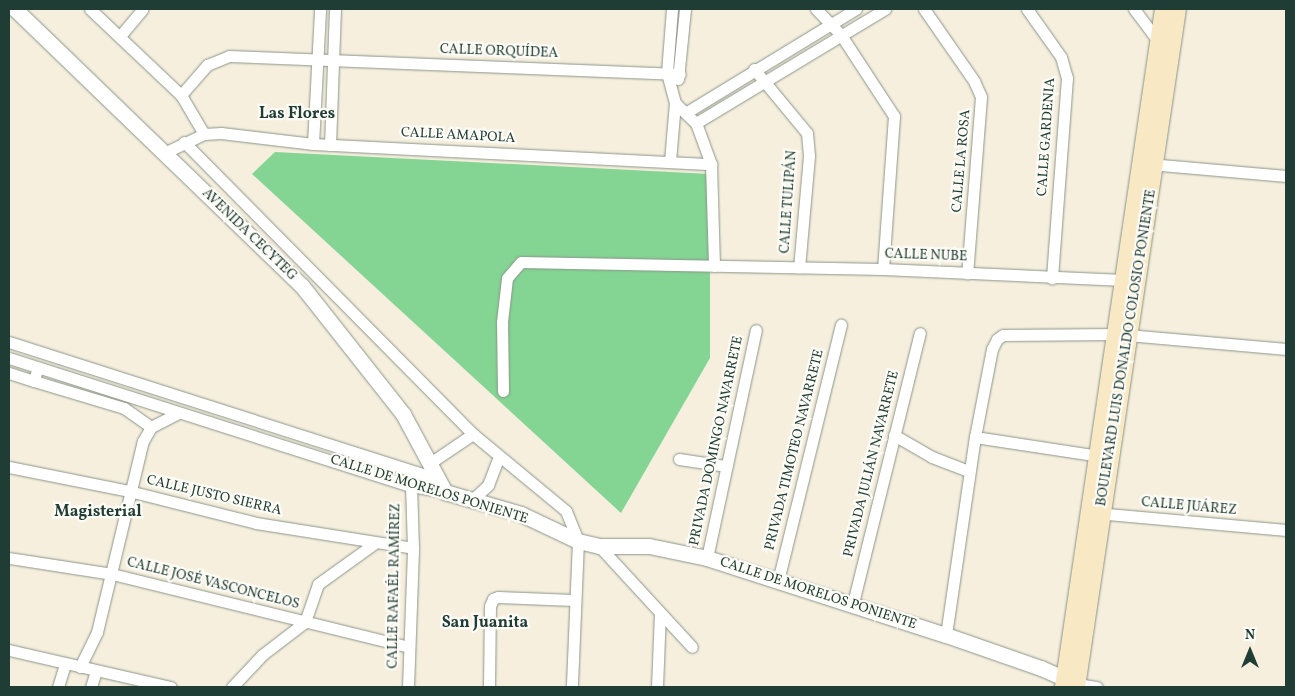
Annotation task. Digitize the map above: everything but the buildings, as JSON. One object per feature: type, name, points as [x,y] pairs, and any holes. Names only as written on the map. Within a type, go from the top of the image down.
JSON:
[{"type":"main road","name":"BOULEVARD LUIS DONALDO COLOSIO PONIENTE","points":[[1148,164],[1158,41],[1163,9]]},
{"type":"main road","name":"BOULEVARD LUIS DONALDO COLOSIO PONIENTE","points":[[1071,685],[1148,164],[1178,9]]},
{"type":"main road","name":"BOULEVARD LUIS DONALDO COLOSIO PONIENTE","points":[[1096,513],[1099,456],[1123,335]]},
{"type":"street","name":"AVENIDA CECYTEG","points":[[16,9],[318,304],[392,399],[430,462],[436,478],[445,492]]},
{"type":"street","points":[[90,9],[181,94],[204,134]]},
{"type":"street","points":[[120,36],[143,9]]},
{"type":"street","points":[[312,144],[320,9]]},
{"type":"street","points":[[330,146],[335,9]]},
{"type":"street","points":[[670,161],[676,103],[667,73],[672,9]]},
{"type":"street","points":[[673,90],[680,74],[685,9]]},
{"type":"street","points":[[816,9],[841,35],[890,108],[896,124],[884,269]]},
{"type":"street","points":[[687,112],[754,69],[856,9]]},
{"type":"street","points":[[696,123],[885,9]]},
{"type":"street","name":"CALLE LA ROSA","points":[[924,9],[974,80],[982,97],[967,273]]},
{"type":"street","name":"CALLE GARDENIA","points":[[1027,9],[1061,57],[1067,78],[1052,278]]},
{"type":"street","points":[[1134,9],[1158,41]]},
{"type":"street","name":"CALLE ORQUÍDEA","points":[[181,94],[207,65],[229,56],[680,74]]},
{"type":"street","name":"CALLE TULIPÁN","points":[[754,69],[807,133],[809,156],[799,268]]},
{"type":"street","points":[[676,103],[696,123],[711,164],[714,266]]},
{"type":"street","name":"CALLE AMAPOLA","points":[[164,153],[204,134],[330,146],[711,164]]},
{"type":"street","points":[[184,142],[472,434],[498,457],[558,502],[566,511],[578,541],[573,600],[572,687]]},
{"type":"street","points":[[1148,164],[1286,176]]},
{"type":"street","name":"CALLE NUBE","points":[[503,391],[502,322],[507,278],[521,262],[884,269],[1130,280]]},
{"type":"street","name":"PRIVADA TIMOTEO NAVARRETE","points":[[778,581],[841,325]]},
{"type":"street","name":"PRIVADA DOMINGO NAVARRETE","points":[[707,558],[756,330]]},
{"type":"street","name":"PRIVADA JULIÁN NAVARRETE","points":[[853,603],[920,332]]},
{"type":"street","points":[[946,635],[975,437],[992,349],[997,339],[1003,335],[1123,335],[1286,349]]},
{"type":"street","name":"CALLE DE MORELOS PONIENTE","points":[[9,342],[280,430],[436,478]]},
{"type":"street","points":[[34,381],[44,353]]},
{"type":"street","name":"CALLE DE MORELOS PONIENTE","points":[[9,358],[411,486],[445,492],[521,514],[578,541],[599,546],[649,546],[707,558],[853,603],[1041,668],[1071,685]]},
{"type":"street","points":[[9,373],[138,415],[151,427]]},
{"type":"street","points":[[105,403],[109,390]]},
{"type":"street","points":[[80,667],[97,632],[143,441],[151,427],[179,413]]},
{"type":"street","points":[[276,443],[280,430]]},
{"type":"street","points":[[430,462],[472,434]]},
{"type":"street","points":[[894,435],[932,457],[969,472]]},
{"type":"street","points":[[975,437],[1099,456]]},
{"type":"street","points":[[472,500],[488,485],[498,457]]},
{"type":"street","points":[[678,459],[726,466]]},
{"type":"street","name":"CALLE JUSTO SIERRA","points":[[9,468],[130,491],[256,523],[413,548]]},
{"type":"street","name":"CALLE RAFAÉL RAMÍREZ","points":[[408,687],[413,548],[411,486]]},
{"type":"street","name":"CALLE JUÁREZ","points":[[1096,513],[1286,530]]},
{"type":"street","points":[[232,687],[262,655],[304,622],[318,584],[375,543]]},
{"type":"street","points":[[599,546],[692,647]]},
{"type":"street","name":"CALLE JOSÉ VASCONCELOS","points":[[9,558],[112,574],[410,647]]},
{"type":"street","points":[[489,687],[490,606],[493,600],[498,597],[573,600]]},
{"type":"street","points":[[657,687],[660,614]]},
{"type":"street","points":[[9,650],[171,687]]},
{"type":"street","points":[[58,687],[65,664]]},
{"type":"street","points":[[91,687],[96,671]]},
{"type":"street","points":[[1071,685],[1097,687]]},
{"type":"green space","points":[[275,152],[710,174],[710,358],[621,513],[252,174]]},
{"type":"district","name":"Las Flores","points":[[297,114]]},
{"type":"district","name":"Magisterial","points":[[98,512]]},
{"type":"district","name":"San Juanita","points":[[485,623]]}]
